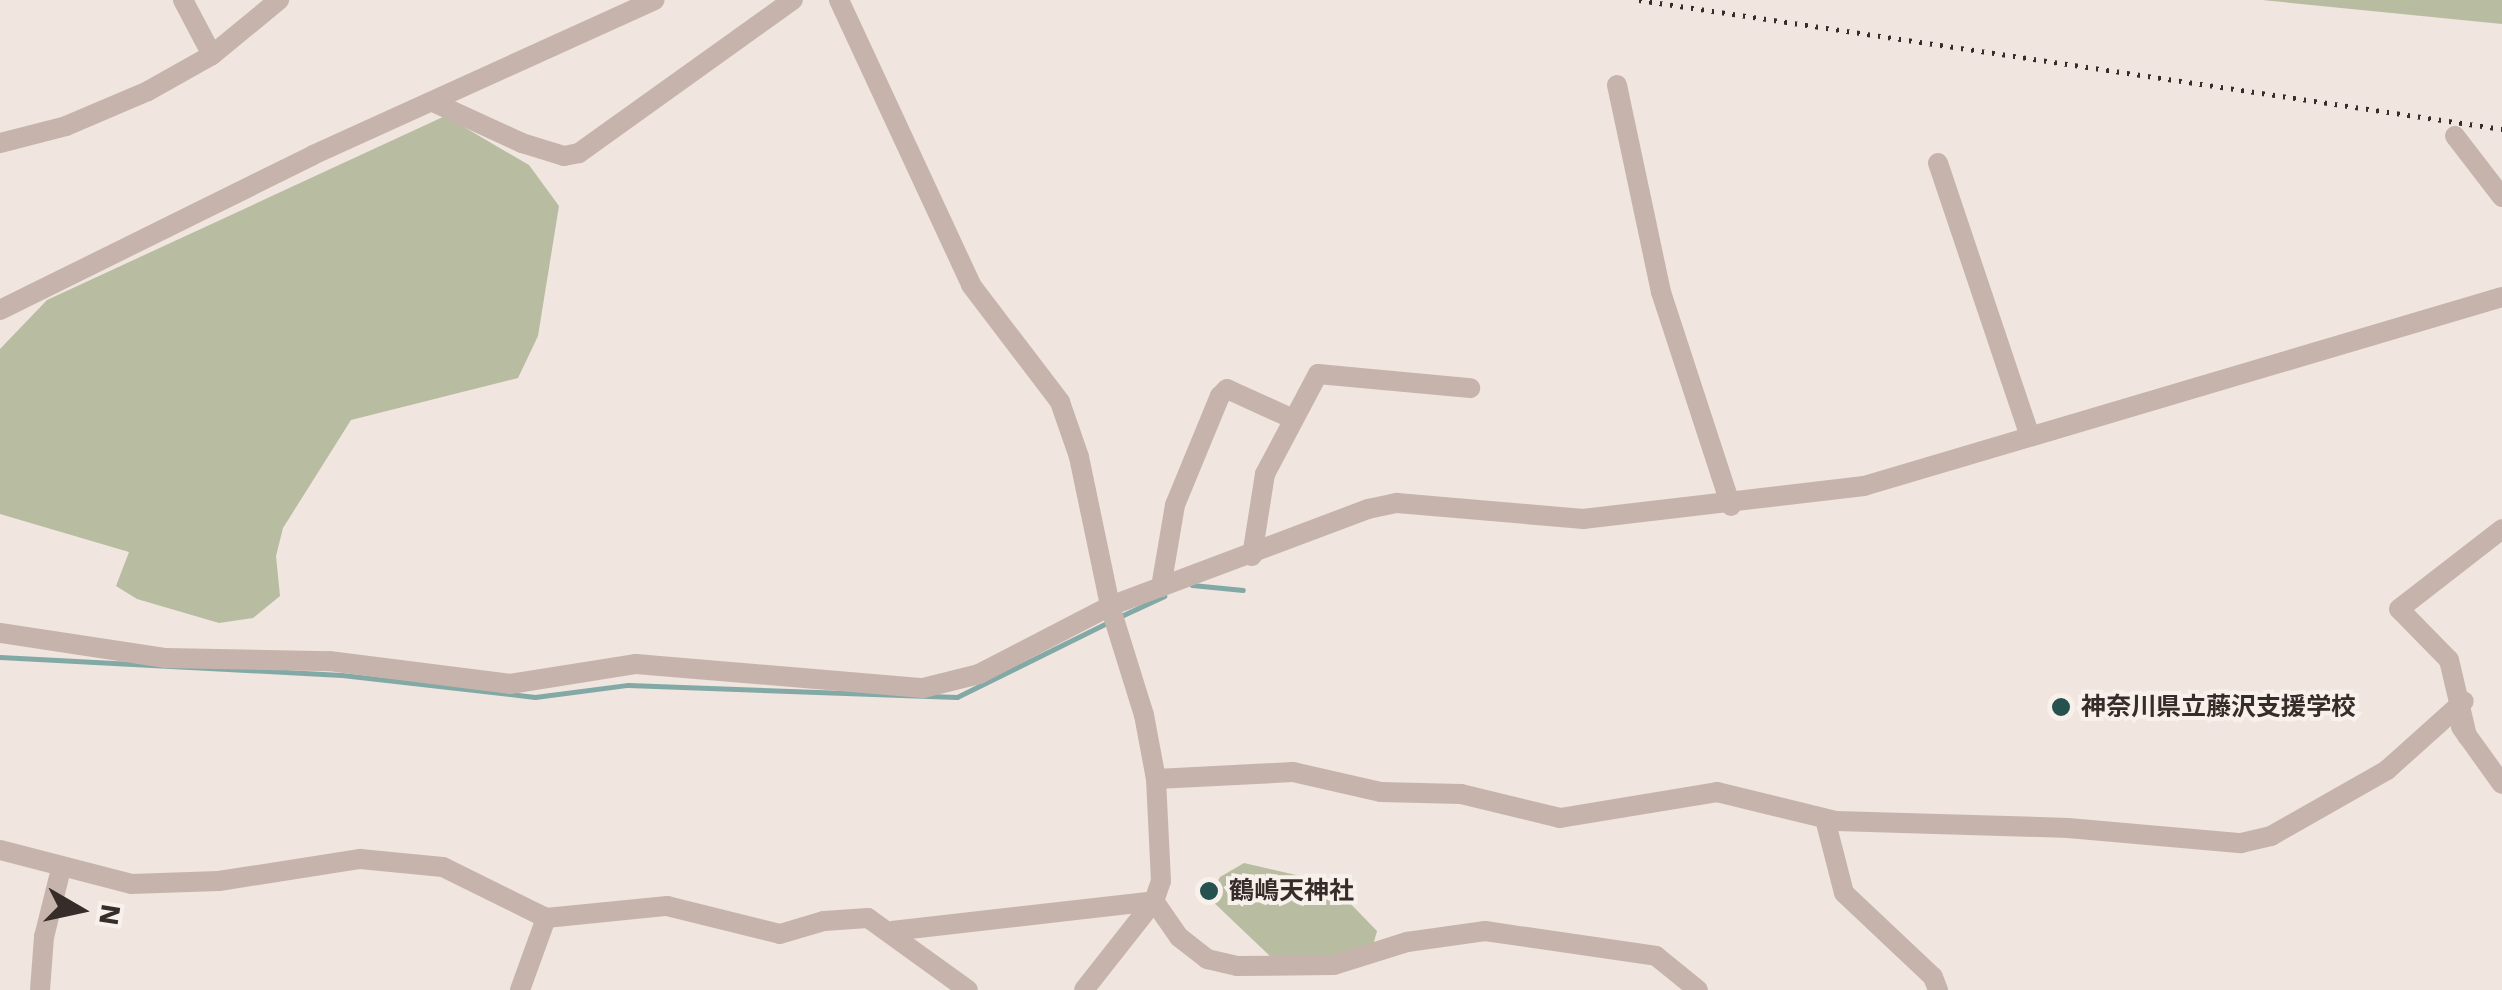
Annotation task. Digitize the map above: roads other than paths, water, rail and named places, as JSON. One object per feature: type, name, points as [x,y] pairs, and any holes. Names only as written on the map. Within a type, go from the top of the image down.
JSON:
[{"type":"street","points":[[183,0],[212,55]]},
{"type":"street","points":[[0,144],[66,126],[212,55],[280,0]]},
{"type":"street","points":[[0,310],[313,155],[435,103],[654,0]]},
{"type":"street","points":[[435,103],[522,143],[564,156],[579,153],[794,0]]},
{"type":"street","points":[[839,0],[971,284],[1060,402],[1079,457],[1110,606],[1144,715],[1156,778],[1161,881],[1154,901],[1084,990]]},
{"type":"street","points":[[1617,84],[1661,292],[1731,506]]},
{"type":"street","points":[[2455,136],[2502,197]]},
{"type":"street","points":[[1938,163],[2030,436]]},
{"type":"street","points":[[0,633],[166,658],[346,663],[510,684],[636,664],[923,688],[980,674],[1110,606],[1252,556],[1311,528],[1397,502],[1584,519],[1731,506],[1864,486],[2502,297]]},
{"type":"street","points":[[1252,556],[1264,474],[1318,374],[1470,388]]},
{"type":"street","points":[[1161,588],[1175,505],[1220,396],[1226,389],[1293,419]]},
{"type":"street","points":[[2502,529],[2399,609],[2448,660],[2467,736],[2502,784]]},
{"type":"street","points":[[1156,778],[1292,772],[1381,792],[1472,796],[1560,818],[1717,792],[1825,820],[2258,842],[2387,770],[2457,708]]},
{"type":"street","points":[[1825,820],[1844,894],[1933,977],[1938,990]]},
{"type":"street","points":[[0,850],[131,884],[180,884],[360,858],[443,867],[546,918],[667,906],[755,932],[780,934],[824,921],[868,918],[968,990]]},
{"type":"street","points":[[40,990],[44,937],[62,869]]},
{"type":"street","points":[[892,932],[1154,901]]},
{"type":"street","points":[[1154,901],[1179,937],[1208,959],[1237,966],[1334,966],[1407,942],[1485,931],[1656,956],[1698,990]]},
{"type":"street","points":[[520,990],[546,918]]},
{"type":"waterway","points":[[1192,585],[1243,590]]},
{"type":"waterway","points":[[1119,617],[1164,596]]},
{"type":"waterway","points":[[0,657],[342,675],[535,697],[628,685],[957,697],[1107,623]]},
{"type":"railway","points":[[1639,0],[2502,129]]},
{"type":"place","name":"神奈川県立藤沢支援学校","points":[[2061,707]]},
{"type":"place","name":"鶴嶋天神社","points":[[1209,891]]}]
